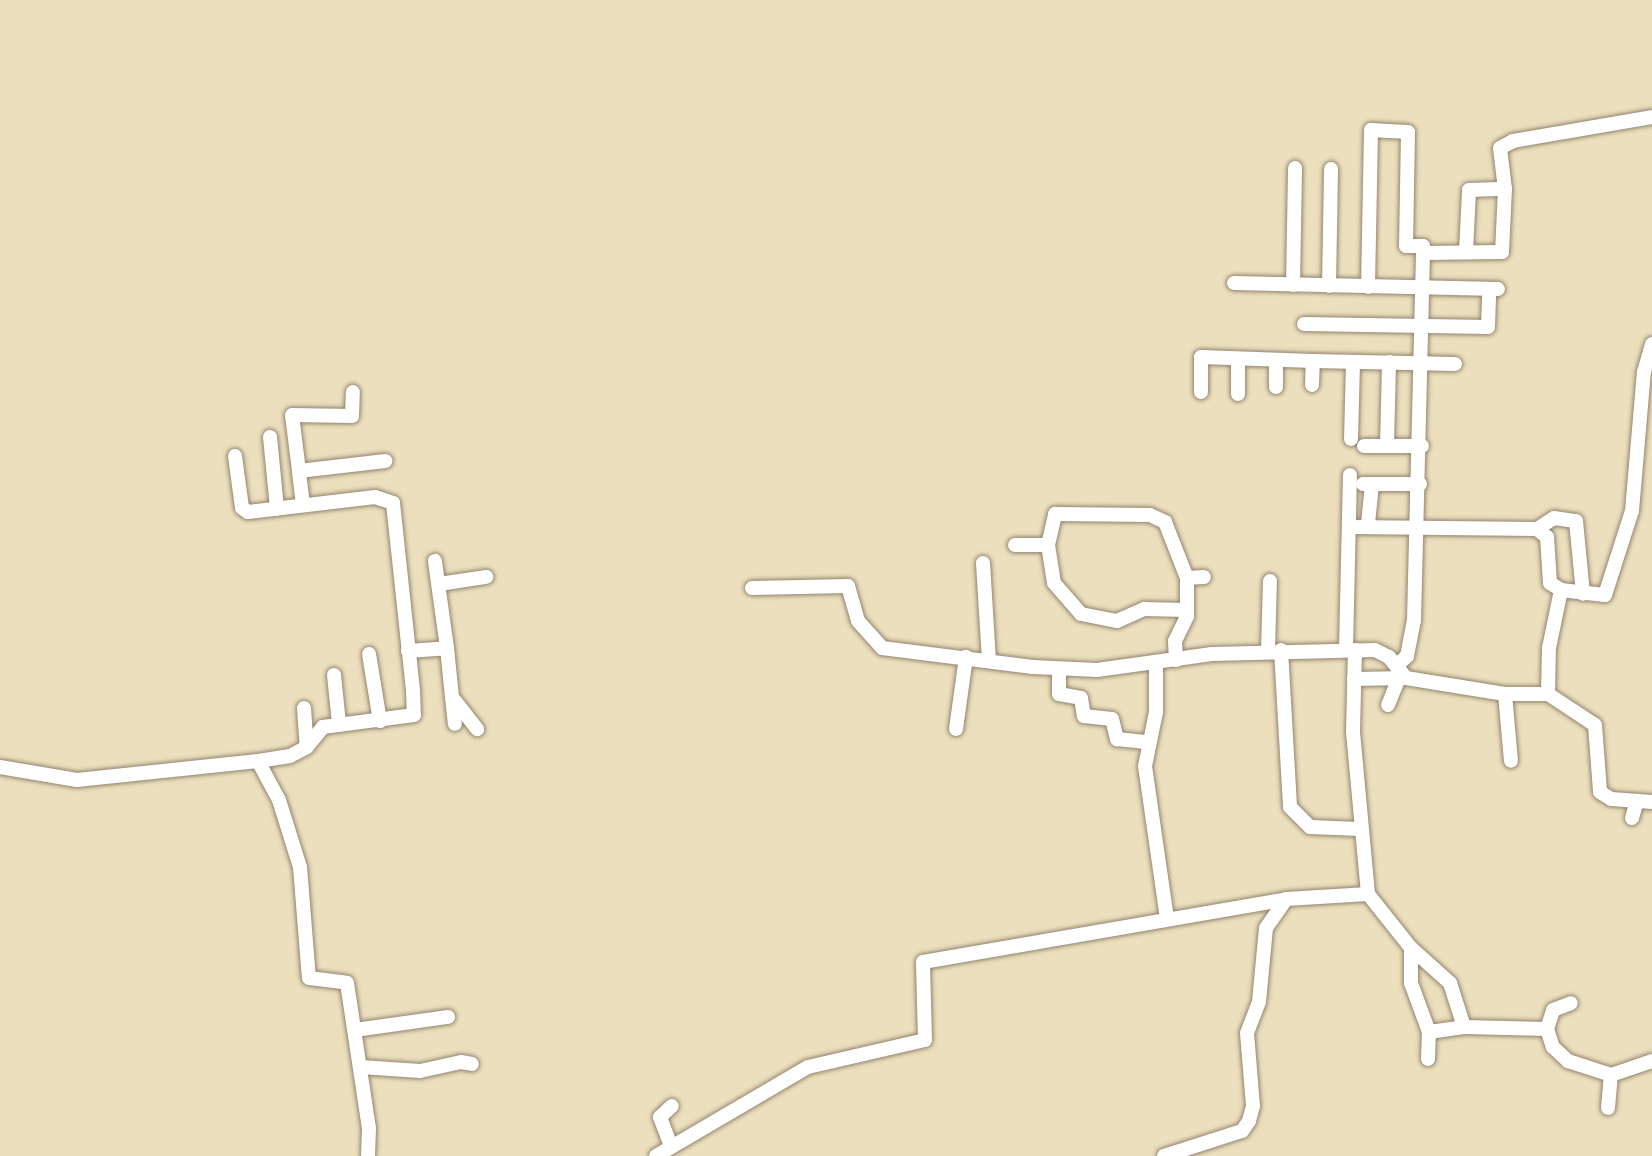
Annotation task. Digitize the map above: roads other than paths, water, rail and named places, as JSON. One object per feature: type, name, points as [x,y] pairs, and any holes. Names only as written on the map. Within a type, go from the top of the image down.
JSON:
[{"type":"street","points":[[1423,253],[1504,250],[1505,189],[1500,148],[1507,143],[1652,117]]},
{"type":"street","points":[[1368,287],[1371,130],[1408,132],[1406,246],[1423,246],[1422,446],[1414,621],[1407,656],[1388,705]]},
{"type":"street","points":[[1293,285],[1295,168]]},
{"type":"street","points":[[1329,286],[1331,169]]},
{"type":"street","points":[[1466,252],[1469,190],[1505,189]]},
{"type":"street","points":[[1234,283],[1493,289],[1488,327],[1304,324]]},
{"type":"street","points":[[1537,529],[1547,537],[1550,583],[1561,590],[1583,594],[1606,593],[1632,511],[1644,372],[1652,344]]},
{"type":"street","points":[[1201,392],[1201,357],[1455,364]]},
{"type":"street","points":[[1238,359],[1238,394]]},
{"type":"street","points":[[1276,360],[1276,387]]},
{"type":"street","points":[[1312,385],[1313,361]]},
{"type":"street","points":[[1353,362],[1357,443],[1422,446]]},
{"type":"street","points":[[1387,446],[1389,362]]},
{"type":"street","points":[[303,505],[292,415],[352,416],[353,392]]},
{"type":"street","points":[[270,437],[277,509]]},
{"type":"street","points":[[0,767],[77,780],[258,761],[290,756],[307,747],[323,727],[414,715],[393,503],[375,497],[277,509],[242,508],[235,456]]},
{"type":"street","points":[[299,471],[385,461]]},
{"type":"street","points":[[1350,475],[1350,650],[1354,679],[1359,829],[1368,894],[1411,948],[1450,983],[1464,1027]]},
{"type":"street","points":[[1368,524],[1367,484],[1420,484]]},
{"type":"street","points":[[1176,660],[1175,641],[1187,610],[1187,578],[1165,522],[1150,515],[1055,514],[1048,545],[1054,583],[1081,614],[1113,622],[1144,609],[1187,610]]},
{"type":"street","points":[[1350,527],[1537,529],[1554,518],[1578,524],[1583,594]]},
{"type":"street","points":[[1015,545],[1048,545]]},
{"type":"street","points":[[435,561],[455,724]]},
{"type":"street","points":[[983,563],[989,660]]},
{"type":"street","points":[[439,584],[486,577]]},
{"type":"street","points":[[1187,578],[1204,577]]},
{"type":"street","points":[[1270,581],[1290,807],[1310,827],[1359,829]]},
{"type":"street","points":[[752,588],[848,586],[858,621],[874,644],[966,657],[1059,669],[1274,651],[1350,650],[1383,653],[1400,674]]},
{"type":"street","points":[[1548,694],[1549,648],[1561,590]]},
{"type":"street","points":[[408,651],[447,648]]},
{"type":"street","points":[[369,654],[380,721]]},
{"type":"street","points":[[956,729],[966,657]]},
{"type":"street","points":[[1156,663],[1156,712],[1145,766],[1167,919]]},
{"type":"street","points":[[1059,669],[1059,694],[1081,698],[1082,714],[1112,719],[1117,739],[1148,742]]},
{"type":"street","points":[[1354,679],[1400,674],[1505,694],[1548,694],[1595,725],[1600,792],[1611,799],[1644,801]]},
{"type":"street","points":[[334,675],[339,723]]},
{"type":"street","points":[[1505,694],[1511,761]]},
{"type":"street","points":[[452,697],[477,729]]},
{"type":"street","points":[[304,708],[307,747]]},
{"type":"street","points":[[258,761],[279,800],[300,867],[309,978],[347,983],[361,1067],[368,1156]]},
{"type":"street","points":[[1632,818],[1644,801]]},
{"type":"street","points":[[656,1156],[808,1067],[925,1040],[923,962],[1286,899],[1368,894]]},
{"type":"street","points":[[1164,1156],[1242,1131],[1249,1121],[1253,1106],[1247,1033],[1259,1002],[1266,928],[1286,899]]},
{"type":"street","points":[[1411,948],[1411,983],[1429,1032],[1428,1059]]},
{"type":"street","points":[[1571,1003],[1556,1007],[1547,1029],[1553,1047],[1568,1061],[1611,1075],[1652,1061]]},
{"type":"street","points":[[355,1030],[448,1017]]},
{"type":"street","points":[[1429,1032],[1464,1027],[1547,1029]]},
{"type":"street","points":[[361,1067],[420,1071],[472,1064]]},
{"type":"street","points":[[1608,1108],[1611,1075]]},
{"type":"street","points":[[671,1146],[660,1117],[672,1106]]}]
